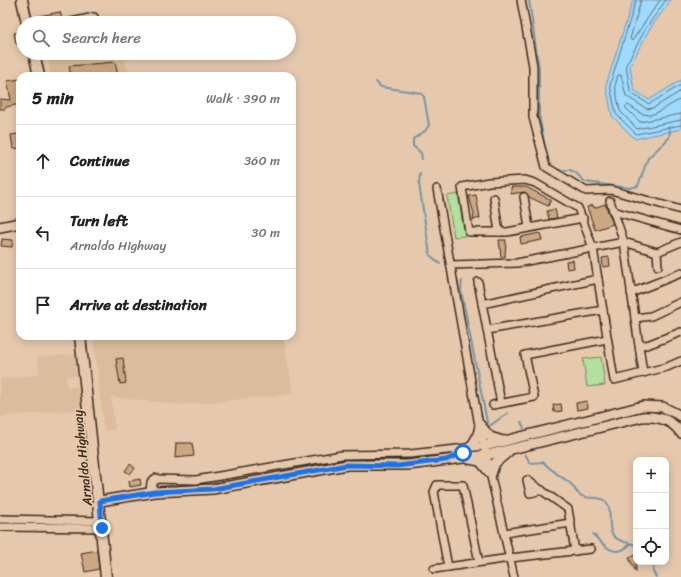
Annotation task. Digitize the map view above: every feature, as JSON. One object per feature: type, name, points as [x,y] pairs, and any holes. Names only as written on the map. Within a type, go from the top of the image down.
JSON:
[{"type":"main road","points":[[22,0],[25,16]]},
{"type":"main road","points":[[36,60],[38,72]]},
{"type":"main road","name":"Arnaldo Highway","points":[[80,340],[100,501],[106,577]]},
{"type":"street","points":[[522,0],[533,66],[533,117],[546,167],[586,191],[611,190],[681,210]]},
{"type":"street","points":[[583,218],[499,232],[469,232],[462,187],[489,182],[525,180],[536,183],[578,208],[583,218],[593,248],[614,380],[667,367],[681,361]]},
{"type":"street","points":[[437,189],[480,425],[514,577]]},
{"type":"street","points":[[494,198],[499,232]]},
{"type":"street","points":[[524,198],[529,227]]},
{"type":"street","points":[[610,202],[624,242],[643,373]]},
{"type":"street","points":[[613,211],[681,230]]},
{"type":"street","points":[[0,227],[16,224]]},
{"type":"street","points":[[451,265],[511,263],[624,242],[657,252],[681,242]]},
{"type":"street","points":[[657,252],[658,266]]},
{"type":"street","points":[[631,293],[643,290],[681,273]]},
{"type":"street","points":[[482,304],[598,279]]},
{"type":"street","points":[[478,282],[501,403]]},
{"type":"street","points":[[635,318],[651,316],[681,302]]},
{"type":"street","points":[[487,330],[603,310]]},
{"type":"street","points":[[639,344],[646,346],[681,332]]},
{"type":"street","points":[[493,405],[534,397],[525,355],[608,339]]},
{"type":"street","points":[[151,492],[152,482],[156,479],[196,480],[342,455],[410,454],[485,446],[643,406],[658,406],[681,416]]},
{"type":"street","points":[[100,501],[151,492],[213,489],[347,465],[397,466],[487,455],[642,417],[666,420],[681,432]]},
{"type":"street","points":[[480,425],[490,437],[504,441]]},
{"type":"street","points":[[446,460],[456,457],[470,447],[478,438],[480,425]]},
{"type":"street","points":[[492,474],[495,463],[511,449]]},
{"type":"street","points":[[462,458],[480,461],[492,474]]},
{"type":"street","points":[[448,567],[434,492],[437,485],[463,484],[479,562]]},
{"type":"street","points":[[542,490],[568,509],[576,551]]},
{"type":"street","points":[[0,519],[102,524]]},
{"type":"street","points":[[504,533],[571,523]]},
{"type":"street","points":[[0,527],[102,524]]},
{"type":"street","points":[[434,569],[510,558],[591,550]]},
{"type":"shaded area","points":[[48,60],[125,60],[128,72],[50,72]]},
{"type":"shaded area","points":[[93,340],[284,340],[293,392],[289,394],[266,397],[183,405],[111,397],[115,430],[104,430]]},
{"type":"shaded area","points":[[75,354],[77,375],[66,377],[67,387],[78,387],[81,410],[0,417],[0,379],[39,374],[38,357]]},
{"type":"green space","points":[[458,194],[465,236],[454,237],[447,196]]},
{"type":"green space","points":[[601,357],[605,385],[587,387],[583,359]]},
{"type":"water","points":[[633,0],[671,0],[649,30],[630,66],[634,90],[649,100],[681,80],[681,129],[635,139],[612,116],[606,85]]},
{"type":"building","points":[[60,12],[61,16],[39,16]]},
{"type":"building","points":[[14,33],[16,33],[16,44]]},
{"type":"building","points":[[115,62],[117,72],[70,72],[69,66]]},
{"type":"building","points":[[16,80],[16,105],[6,107],[5,109],[0,109],[0,99],[11,100],[7,81]]},
{"type":"building","points":[[16,134],[16,149],[13,149],[11,135]]},
{"type":"building","points":[[511,187],[526,187],[551,200],[548,206],[529,197],[525,192],[511,194]]},
{"type":"building","points":[[476,195],[480,218],[473,220],[474,214],[469,196]]},
{"type":"building","points":[[605,204],[613,224],[595,230],[587,207],[593,205],[594,208]]},
{"type":"building","points":[[555,209],[557,218],[549,219],[547,211]]},
{"type":"building","points":[[540,233],[542,240],[521,244],[520,237]]},
{"type":"building","points":[[2,239],[13,240],[12,247],[1,246]]},
{"type":"building","points":[[499,240],[506,240],[505,257],[501,257]]},
{"type":"building","points":[[609,257],[610,266],[603,267],[602,258]]},
{"type":"building","points":[[573,260],[574,268],[567,269],[566,261]]},
{"type":"building","points":[[123,358],[126,383],[120,384],[116,359]]},
{"type":"building","points":[[587,401],[588,408],[577,410],[576,403]]},
{"type":"building","points":[[561,404],[562,411],[554,412],[553,405]]},
{"type":"building","points":[[176,443],[192,443],[194,456],[175,458]]},
{"type":"building","points":[[130,464],[135,468],[130,474],[125,471]]},
{"type":"building","points":[[140,479],[141,485],[130,487],[129,481]]},
{"type":"building","points":[[97,550],[99,569],[85,572],[81,553]]},
{"type":"building","points":[[633,556],[633,565],[636,565],[636,572],[629,558]]},
{"type":"waterway","points":[[529,0],[539,69],[539,115],[548,162],[553,168]]},
{"type":"waterway","points":[[376,82],[381,87],[421,93],[424,97],[429,125],[425,131],[413,139],[413,146],[421,153],[422,159]]},
{"type":"waterway","points":[[556,170],[570,170],[576,173],[585,182],[630,188],[638,186],[648,158],[669,138],[670,130]]},
{"type":"waterway","points":[[420,173],[419,184],[430,255],[440,264]]},
{"type":"waterway","points":[[462,281],[461,290],[488,427],[508,413]]},
{"type":"waterway","points":[[521,422],[524,428]]},
{"type":"waterway","points":[[525,454],[530,463],[543,462],[570,483],[580,495],[603,499],[608,505],[612,534],[620,540],[633,544]]},
{"type":"waterway","points":[[593,534],[605,546],[615,551],[625,549],[630,544]]},
{"type":"waterway","points":[[654,565],[653,572],[656,577]]},
{"type":"route","points":[[102,528],[100,501],[155,492],[213,489],[347,465],[397,466],[446,460],[463,453]]}]
